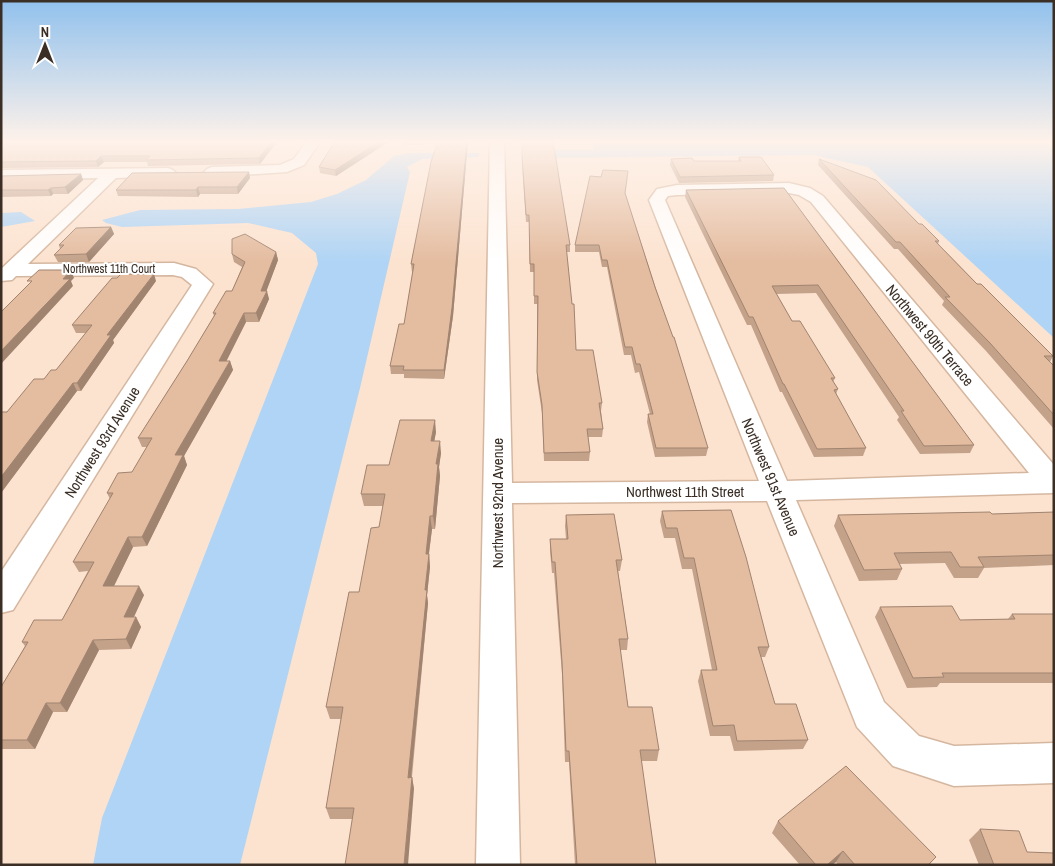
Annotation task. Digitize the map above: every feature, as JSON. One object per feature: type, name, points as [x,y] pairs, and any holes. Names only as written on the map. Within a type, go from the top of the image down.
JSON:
[{"type":"street","points":[[6,275],[104,181]]},
{"type":"street","name":"Northwest 92nd Avenue","points":[[497,181],[498,865]]},
{"type":"street","name":"Northwest 90th Terrace","points":[[663,192],[677,190],[789,188],[804,191],[817,199],[1053,482]]},
{"type":"street","name":"Northwest 91st Avenue","points":[[663,192],[657,200],[870,714],[908,752],[954,766],[1054,763]]},
{"type":"street","name":"Northwest 11th Court","points":[[6,275],[174,269],[189,273],[202,284]]},
{"type":"street","name":"Northwest 93rd Avenue","points":[[1,600],[202,284]]},
{"type":"street","name":"Northwest 11th Street","points":[[497,493],[777,491],[1053,482]]},
{"type":"water","points":[[363,181],[408,181],[360,388],[240,865],[93,865],[102,818],[318,264],[316,253],[292,233],[248,223],[122,227],[106,223],[102,220],[140,210],[238,209],[311,202],[337,194]]},
{"type":"water","points":[[884,181],[1054,181],[1054,338]]},
{"type":"water","points":[[21,212],[35,221],[1,227],[1,213]]},
{"type":"building","points":[[1,181],[72,181],[65,187],[48,190],[1,190]]},
{"type":"building","points":[[124,181],[241,181],[237,187],[198,187],[196,190],[116,190]]},
{"type":"building","points":[[427,181],[463,181],[452,308],[444,370],[403,370],[404,366],[390,366],[399,324],[404,324],[414,264],[411,264]]},
{"type":"building","points":[[524,181],[560,181],[570,245],[566,245],[572,304],[574,304],[576,350],[593,350],[602,403],[599,403],[603,429],[587,429],[590,452],[544,453],[542,405],[537,372],[538,296],[534,296],[534,264],[530,264],[529,215],[526,215]]},
{"type":"building","points":[[589,181],[627,181],[625,193],[655,287],[674,337],[708,448],[656,448],[648,414],[653,414],[640,364],[636,364],[632,347],[625,347],[607,260],[602,260],[599,245],[575,245]]},
{"type":"building","points":[[840,181],[877,181],[919,224],[922,224],[939,241],[935,241],[977,284],[981,284],[1053,356],[1044,356],[1054,366],[1054,415],[990,343],[945,297],[950,297],[900,242],[896,242]]},
{"type":"building","points":[[784,188],[974,445],[924,446],[901,411],[904,411],[818,285],[772,286],[792,321],[800,321],[835,378],[831,378],[838,389],[834,390],[866,448],[817,449],[783,384],[753,317],[749,317],[686,190]]},
{"type":"building","points":[[111,227],[86,254],[54,255],[64,245],[59,245],[76,228]]},
{"type":"building","points":[[245,234],[276,252],[261,291],[267,291],[256,313],[244,313],[219,361],[230,361],[175,455],[183,455],[142,537],[128,537],[103,586],[139,586],[124,617],[136,617],[126,639],[93,640],[60,703],[46,703],[27,740],[1,740],[1,687],[28,642],[22,642],[34,620],[62,620],[94,562],[73,562],[113,493],[107,493],[118,473],[132,472],[152,438],[138,438],[216,313],[213,313],[226,291],[232,291],[245,262],[232,254],[232,239]]},
{"type":"building","points":[[39,270],[71,270],[63,279],[70,279],[1,351],[1,312],[32,281],[27,281]]},
{"type":"building","points":[[121,274],[154,274],[107,335],[111,335],[77,383],[73,383],[1,477],[1,412],[7,412],[34,379],[44,379],[51,370],[56,370],[92,325],[72,325],[112,278],[117,278]]},
{"type":"building","points":[[400,420],[435,420],[431,441],[440,441],[436,464],[438,464],[433,516],[430,516],[426,554],[429,554],[425,590],[427,590],[408,778],[412,777],[404,865],[345,865],[354,808],[326,808],[343,707],[326,707],[349,592],[359,592],[371,528],[379,527],[385,494],[361,494],[367,465],[389,465]]},
{"type":"building","points":[[731,510],[746,557],[769,647],[758,647],[775,704],[796,704],[808,740],[737,741],[734,725],[713,726],[701,670],[717,670],[694,558],[684,558],[677,528],[666,528],[662,511]]},
{"type":"building","points":[[990,512],[992,514],[1054,512],[1054,555],[978,557],[984,567],[960,567],[951,552],[894,553],[902,569],[864,570],[838,515]]},
{"type":"building","points":[[614,514],[622,560],[616,560],[628,639],[619,639],[628,707],[652,707],[659,750],[640,750],[656,865],[577,865],[569,751],[566,751],[555,562],[552,562],[550,539],[568,539],[566,515]]},
{"type":"building","points":[[952,606],[960,620],[1015,619],[1012,614],[1054,614],[1054,673],[942,673],[944,677],[913,678],[880,607]]},
{"type":"building","points":[[846,766],[936,857],[928,865],[855,865],[843,851],[827,865],[816,865],[778,821]]},
{"type":"building","points":[[980,829],[1019,831],[1027,852],[1054,853],[1054,865],[994,865]]}]
